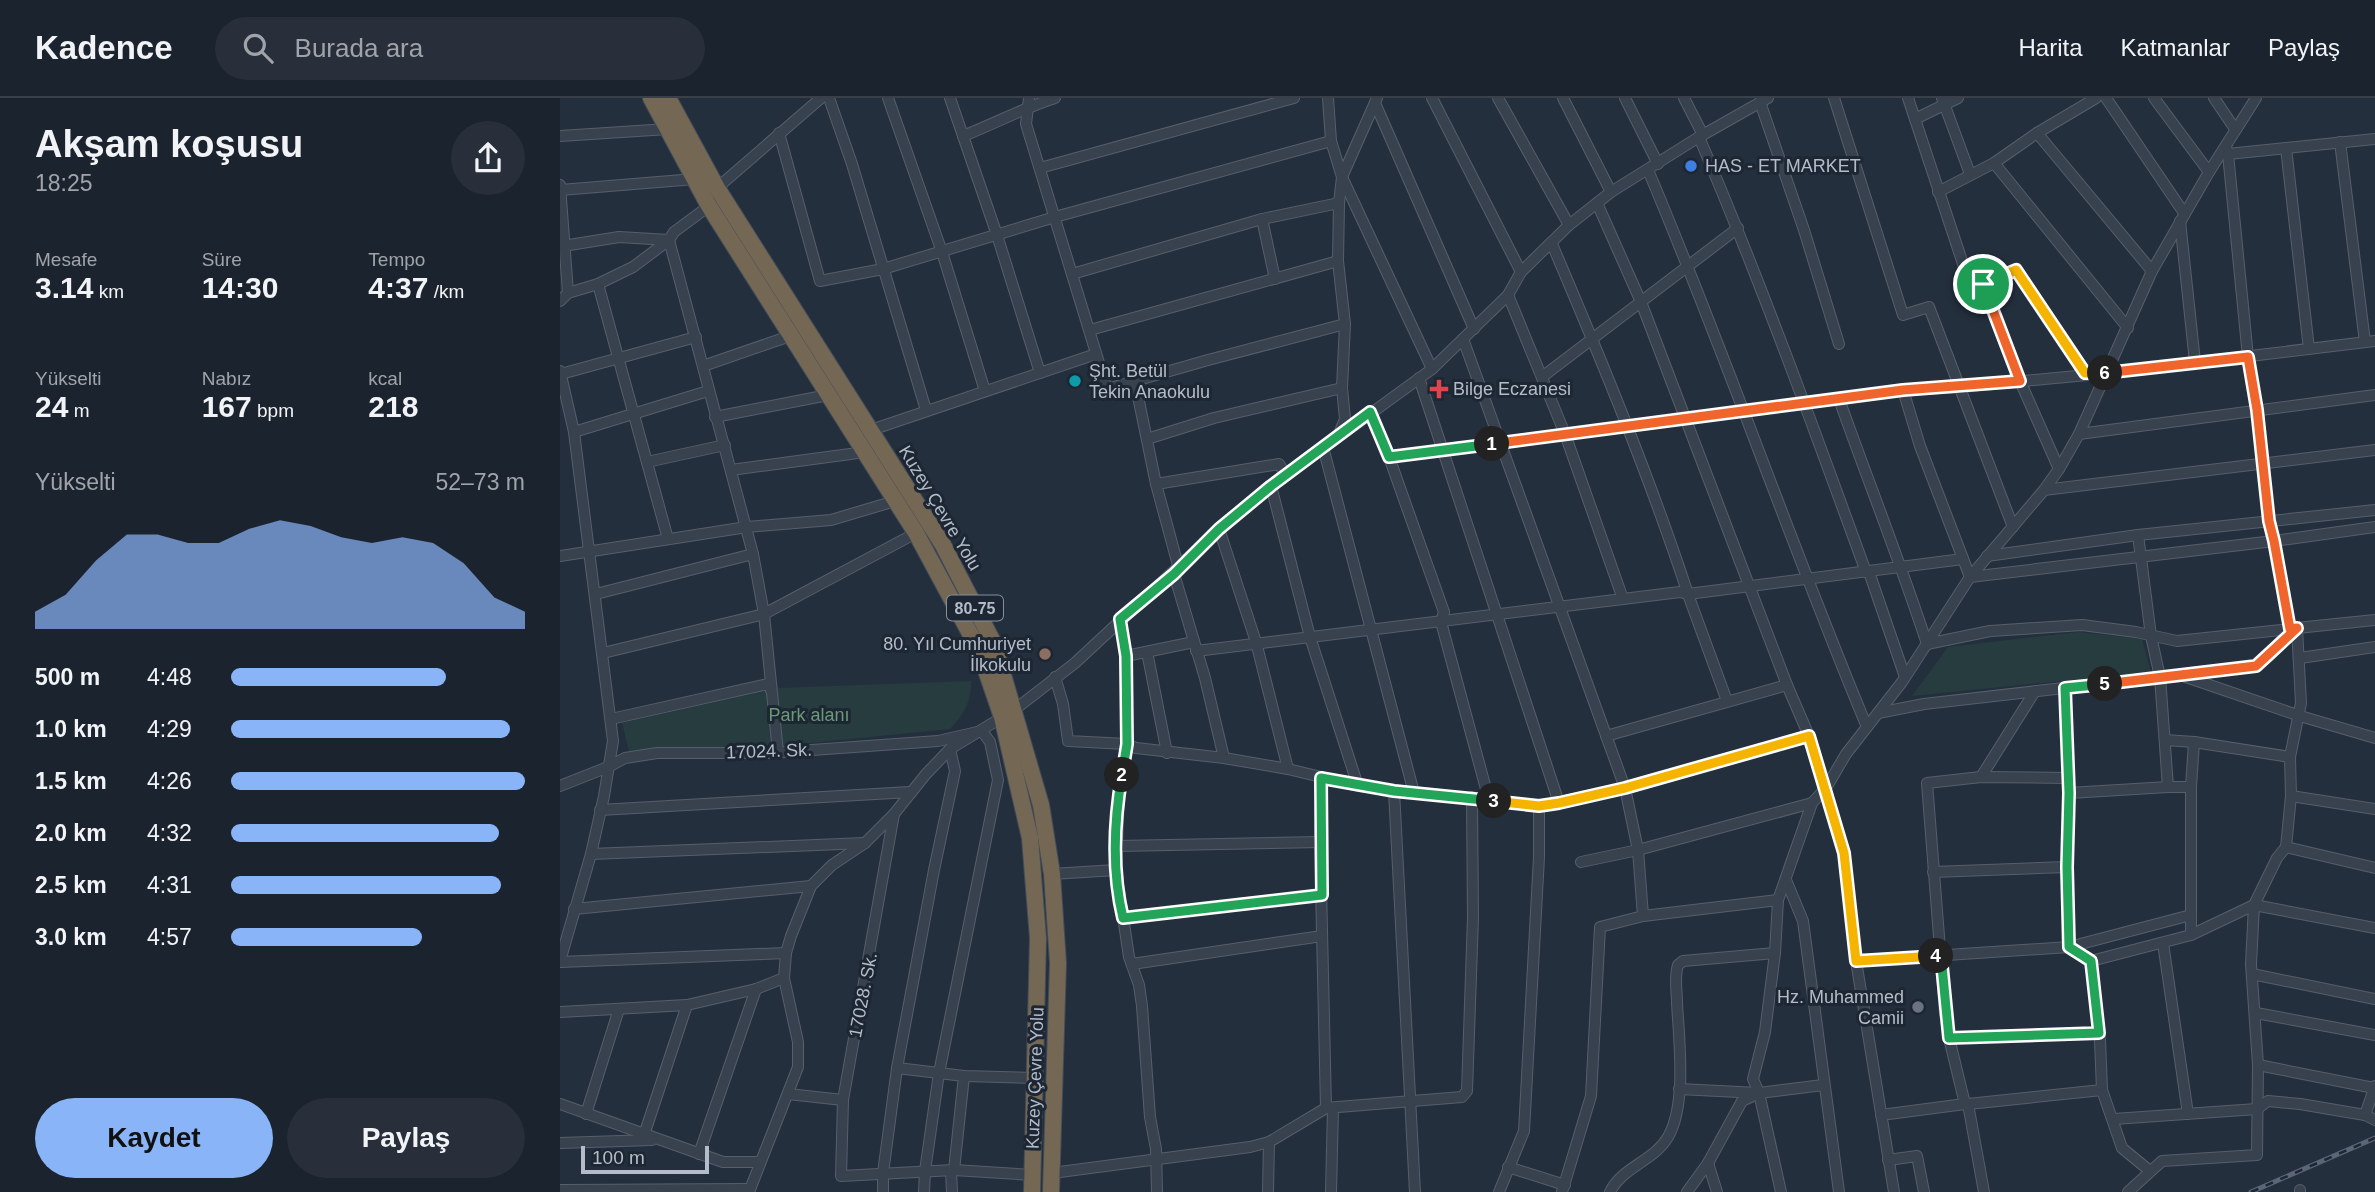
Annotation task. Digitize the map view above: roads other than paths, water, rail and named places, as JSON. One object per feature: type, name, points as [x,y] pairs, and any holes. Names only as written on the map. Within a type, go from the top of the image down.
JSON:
[{"type":"highway","name":"Kuzey Çevre Yolu","points":[[651,98],[709,206],[916,533],[979,650],[1008,714],[1041,805],[1052,874],[1058,963],[1051,1192]]},
{"type":"highway","name":"Kuzey Çevre Yolu","points":[[668,98],[717,188],[943,545],[994,644],[1030,838],[1038,938],[1032,1184]]},
{"type":"street","points":[[830,98],[926,410]]},
{"type":"street","points":[[888,98],[942,252],[985,391]]},
{"type":"street","points":[[950,98],[1040,373]]},
{"type":"street","points":[[963,136],[999,122],[1029,102],[1055,98]]},
{"type":"street","points":[[1040,168],[1294,98]]},
{"type":"street","points":[[1328,98],[1331,141],[1342,177],[1432,369]]},
{"type":"street","points":[[1432,98],[1521,272]]},
{"type":"street","points":[[1498,98],[1569,225]]},
{"type":"street","points":[[1563,98],[1611,192]]},
{"type":"street","points":[[1625,98],[1830,640],[1867,727]]},
{"type":"street","points":[[1684,98],[1806,404],[1905,677]]},
{"type":"street","points":[[1834,98],[1903,314],[1929,307],[2013,527]]},
{"type":"street","points":[[1908,98],[1966,273],[1980,276],[2020,381],[2059,469]]},
{"type":"street","points":[[1915,119],[1944,102],[1958,98]]},
{"type":"street","points":[[1938,192],[1994,163],[2037,133],[2096,98]]},
{"type":"street","points":[[2106,98],[2182,217],[2195,362]]},
{"type":"street","points":[[2154,98],[2209,172]]},
{"type":"street","points":[[2214,98],[2235,129]]},
{"type":"street","points":[[1782,1192],[1759,1093],[1753,1079],[1765,1032],[1775,953],[1778,900],[1812,803],[1826,788],[1846,754],[1905,677],[1970,577],[2059,469],[2080,434],[2152,271],[2209,172],[2227,149],[2235,129],[2256,98]]},
{"type":"street","points":[[560,185],[564,297],[633,267],[669,240],[674,232],[709,206],[717,188],[818,99]]},
{"type":"street","points":[[1339,434],[1345,419],[1342,388],[1345,324],[1338,261],[1339,203],[1342,177],[1376,101]]},
{"type":"street","points":[[1376,101],[1474,329]]},
{"type":"street","points":[[560,1189],[750,1190],[798,1067],[798,1042],[784,978],[786,953],[811,886],[831,865],[865,843],[950,749],[1008,714],[1075,663],[1219,529],[1271,486],[1432,369],[1508,295],[1521,272],[1569,225],[1611,192],[1759,101],[1804,230],[1839,344]]},
{"type":"street","points":[[1029,102],[1026,124],[1107,389],[1345,324]]},
{"type":"street","points":[[1944,102],[1970,174]]},
{"type":"street","points":[[560,136],[668,128]]},
{"type":"street","points":[[779,133],[820,282],[883,269],[1055,216],[1331,141]]},
{"type":"street","points":[[2037,133],[2152,271]]},
{"type":"street","points":[[2227,149],[2286,148],[2375,139]]},
{"type":"street","points":[[1389,457],[1903,390],[2108,373],[2370,342],[2340,142]]},
{"type":"street","points":[[2286,148],[2309,349]]},
{"type":"street","points":[[2128,1192],[2162,1161],[2257,1155],[2258,1065],[2252,974],[2254,905],[2277,858],[2286,847],[2291,796],[2290,757],[2300,716],[2300,658],[2269,521],[2257,410],[2248,357],[2227,149]]},
{"type":"street","points":[[1994,163],[2128,328]]},
{"type":"street","points":[[560,190],[695,179]]},
{"type":"street","points":[[1072,274],[1262,219],[1339,203]]},
{"type":"street","points":[[1597,203],[1641,302],[1787,685],[1809,736],[1826,788],[1844,853],[1856,961],[1894,1192]]},
{"type":"street","points":[[1262,219],[1275,279]]},
{"type":"street","points":[[1542,377],[1738,228]]},
{"type":"street","points":[[563,246],[619,237],[669,240]]},
{"type":"street","points":[[669,240],[753,554],[764,614],[778,752]]},
{"type":"street","points":[[1552,244],[1626,427],[1727,701]]},
{"type":"street","points":[[1090,330],[1338,261]]},
{"type":"street","points":[[1983,284],[2016,270],[2085,373]]},
{"type":"street","points":[[598,284],[668,539]]},
{"type":"street","points":[[1508,295],[1565,434],[1623,599]]},
{"type":"street","points":[[704,366],[790,336]]},
{"type":"street","points":[[696,337],[560,372],[574,432],[613,741],[591,855],[560,961],[786,953]]},
{"type":"street","points":[[1463,339],[1625,788],[1638,850],[1643,916]]},
{"type":"street","points":[[871,430],[1096,354]]},
{"type":"street","points":[[1419,378],[1559,803]]},
{"type":"street","points":[[1135,382],[1176,571],[1224,758]]},
{"type":"street","points":[[1147,439],[1214,418],[1342,388]]},
{"type":"street","points":[[1903,390],[1920,446],[1970,577]]},
{"type":"street","points":[[574,432],[708,391]]},
{"type":"street","points":[[2080,434],[2375,394]]},
{"type":"street","points":[[715,416],[828,395]]},
{"type":"street","points":[[1839,399],[1902,568],[1927,644]]},
{"type":"street","points":[[1370,412],[1389,457],[1444,612],[1441,622],[1489,800]]},
{"type":"street","points":[[647,462],[725,445]]},
{"type":"street","points":[[1324,447],[1414,793]]},
{"type":"street","points":[[2044,490],[2375,450]]},
{"type":"street","points":[[731,470],[865,452]]},
{"type":"street","points":[[1156,484],[1279,464],[1286,475]]},
{"type":"street","points":[[1271,486],[1310,637],[1358,786]]},
{"type":"street","points":[[560,556],[747,527],[831,520],[895,501]]},
{"type":"street","points":[[1987,556],[2138,535],[2375,510]]},
{"type":"street","points":[[1970,577],[2375,527]]},
{"type":"street","points":[[1219,529],[1256,642],[1288,769]]},
{"type":"street","points":[[603,653],[764,614],[916,533]]},
{"type":"street","points":[[2138,535],[2151,636],[2160,677],[2168,786]]},
{"type":"street","points":[[596,594],[753,554]]},
{"type":"street","points":[[1126,656],[1195,646],[1372,630],[1680,592],[1688,594],[1750,587],[1963,559]]},
{"type":"street","points":[[1120,619],[1126,656],[1127,744],[1119,793],[1116,870],[1123,918],[1142,1006],[1157,1192]]},
{"type":"street","points":[[1927,644],[1990,631],[2082,625],[2177,641],[2375,620]]},
{"type":"street","points":[[1878,713],[1924,704],[2256,666],[2293,629]]},
{"type":"street","points":[[2300,658],[2375,647]]},
{"type":"street","points":[[1147,652],[1167,753]]},
{"type":"street","points":[[2180,675],[2300,716],[2375,738]]},
{"type":"street","points":[[1055,677],[1063,704],[1068,741],[1127,744],[1167,753],[1224,758],[1288,769],[1358,786],[1539,806],[1625,788],[1809,736]]},
{"type":"street","points":[[611,719],[768,684],[771,690]]},
{"type":"street","points":[[1606,736],[1787,685]]},
{"type":"street","points":[[2065,688],[2069,793],[2069,947]]},
{"type":"street","points":[[1981,778],[2035,691]]},
{"type":"street","points":[[924,1192],[939,1073],[998,780],[990,742],[982,731]]},
{"type":"street","name":"17024. Sk.","points":[[560,786],[608,768],[625,758],[657,753],[778,752],[938,741],[982,731]]},
{"type":"street","points":[[2165,740],[2290,757]]},
{"type":"street","points":[[2191,935],[2191,787],[2194,742]]},
{"type":"street","points":[[883,1192],[883,1173],[897,1068],[955,771],[950,749]]},
{"type":"street","points":[[1321,778],[1322,936],[1331,1192]]},
{"type":"street","points":[[1984,1192],[1949,1038],[1927,783],[1981,778],[2068,778]]},
{"type":"street","points":[[2069,793],[2168,786],[2191,787]]},
{"type":"street","points":[[1394,791],[1415,1192]]},
{"type":"street","points":[[600,810],[910,792]]},
{"type":"street","points":[[2291,796],[2375,809]]},
{"type":"street","points":[[1052,1173],[1269,1142],[1329,1108],[1462,1097],[1467,1091],[1473,917],[1472,797]]},
{"type":"street","points":[[1581,862],[1638,850],[1812,803]]},
{"type":"street","points":[[1499,1192],[1524,1131],[1539,857],[1539,806]]},
{"type":"street","name":"17028. Sk.","points":[[883,1173],[841,1176],[843,1100],[894,814]]},
{"type":"street","points":[[1117,846],[1320,842]]},
{"type":"street","points":[[591,855],[865,843]]},
{"type":"street","points":[[2286,847],[2375,868]]},
{"type":"street","points":[[1933,872],[2067,867]]},
{"type":"street","points":[[1052,874],[1116,870]]},
{"type":"street","points":[[1786,880],[1803,921],[1839,1192]]},
{"type":"street","points":[[575,909],[811,886]]},
{"type":"street","points":[[1123,918],[1322,895]]},
{"type":"street","points":[[1508,1167],[1564,1188],[1591,1096],[1600,928],[1643,916],[1778,900]]},
{"type":"street","points":[[2069,947],[2091,961],[2191,935],[2254,905],[2375,929]]},
{"type":"street","points":[[1856,961],[2069,947],[2191,915]]},
{"type":"street","points":[[1132,964],[1322,936]]},
{"type":"street","points":[[2163,943],[2188,1114]]},
{"type":"street","points":[[1610,1192],[1622,1175],[1653,1153],[1668,1136],[1678,1103],[1678,965],[1684,961],[1775,953]]},
{"type":"street","points":[[2091,961],[2102,1090],[2122,1147],[2150,1171]]},
{"type":"street","points":[[2252,974],[2375,999]]},
{"type":"street","points":[[560,1012],[687,1005],[756,989],[784,978]]},
{"type":"street","points":[[699,1154],[756,989]]},
{"type":"street","points":[[644,1135],[687,1005]]},
{"type":"street","points":[[586,1114],[620,1009]]},
{"type":"street","points":[[2256,1013],[2375,1035]]},
{"type":"street","points":[[1949,1038],[2099,1033]]},
{"type":"street","points":[[2113,1119],[2257,1109],[2268,1101],[2300,1104],[2370,1118],[2375,1087],[2258,1065]]},
{"type":"street","points":[[897,1068],[964,1076],[1035,1078]]},
{"type":"street","points":[[952,1192],[952,1170],[964,1076]]},
{"type":"street","points":[[1679,1089],[1759,1093],[1824,1085]]},
{"type":"street","points":[[1881,1115],[2102,1090]]},
{"type":"street","points":[[1687,1192],[1708,1163],[1742,1101],[1759,1093]]},
{"type":"street","points":[[788,1094],[843,1100]]},
{"type":"street","points":[[560,1104],[723,1162],[760,1162]]},
{"type":"street","points":[[560,1143],[658,1140]]},
{"type":"street","points":[[1268,1192],[1269,1142]]},
{"type":"street","points":[[1888,1160],[1917,1156],[1924,1192]]},
{"type":"street","points":[[1708,1163],[1717,1192]]},
{"type":"street","points":[[883,1173],[952,1170],[1032,1184]]},
{"type":"railway","points":[[2251,1192],[2375,1138]]},
{"type":"place","name":"HAS - ET MARKET","points":[[1691,166]]},
{"type":"place","name":"Şht. Betül Tekin Anaokulu","points":[[1075,381]]},
{"type":"place","name":"Bilge Eczanesi","points":[[1439,389]]},
{"type":"place","name":"80. Yıl Cumhuriyet İlkokulu","points":[[1045,654]]},
{"type":"place","name":"Hz. Muhammed Camii","points":[[1918,1007]]},
{"type":"park label","name":"Park alanı","points":[[809,715]]}]
